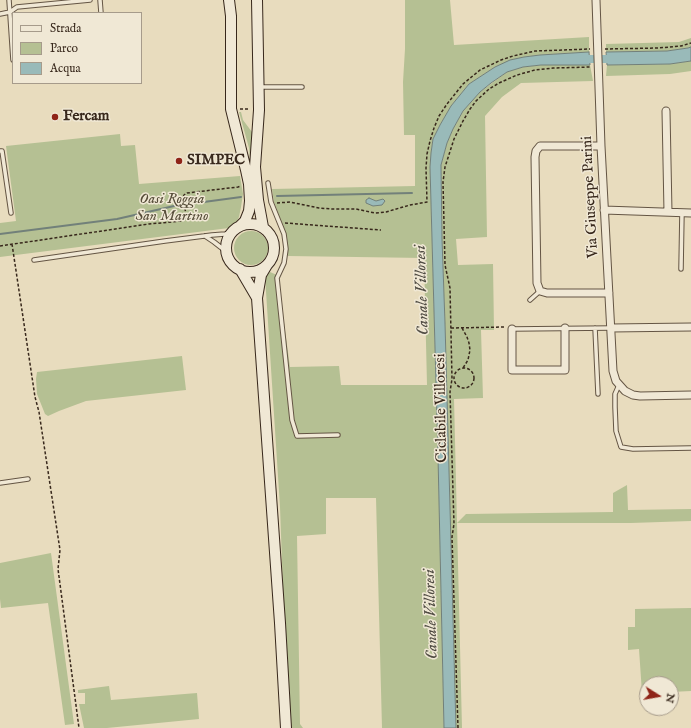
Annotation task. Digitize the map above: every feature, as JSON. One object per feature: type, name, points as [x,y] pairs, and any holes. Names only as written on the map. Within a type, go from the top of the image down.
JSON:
[{"type":"main road","points":[[229,0],[231,16],[231,109],[249,184],[263,228]]},
{"type":"main road","points":[[257,0],[258,110],[254,200],[245,221],[228,239],[227,247],[228,255],[232,264],[240,269],[249,272],[259,270],[267,265]]},
{"type":"main road","points":[[236,229],[244,225],[252,224],[260,226],[270,233],[274,245],[270,262],[260,275],[257,298],[286,728]]},
{"type":"main road","points":[[240,269],[257,298]]},
{"type":"street","name":"Via Giuseppe Parini","points":[[596,0],[598,52],[595,66],[601,146],[613,371],[616,381],[619,384]]},
{"type":"street","points":[[666,111],[668,212]]},
{"type":"street","points":[[601,146],[540,146],[536,151],[537,283],[540,291],[547,293],[609,293]]},
{"type":"street","points":[[604,210],[691,212]]},
{"type":"street","points":[[611,328],[691,327]]},
{"type":"street","points":[[512,329],[512,370],[565,370],[564,328]]},
{"type":"street","points":[[619,384],[625,391],[633,395],[691,395]]},
{"type":"lane","points":[[9,0],[12,44]]},
{"type":"lane","points":[[0,14],[10,12],[17,7],[90,0]]},
{"type":"lane","points":[[100,0],[102,12]]},
{"type":"lane","points":[[258,87],[302,87]]},
{"type":"lane","points":[[0,151],[2,151],[11,213]]},
{"type":"lane","points":[[268,183],[272,202],[284,234],[286,248],[284,263],[277,278],[292,420],[297,436],[338,435]]},
{"type":"lane","points":[[681,269],[682,212]]},
{"type":"lane","points":[[34,260],[205,236],[236,229]]},
{"type":"lane","points":[[205,236],[219,245],[228,255]]},
{"type":"lane","points":[[530,300],[540,291]]},
{"type":"lane","points":[[595,328],[598,394]]},
{"type":"lane","points":[[512,329],[611,328]]},
{"type":"lane","points":[[619,384],[615,394],[614,407],[616,431],[621,447],[634,449],[691,448]]},
{"type":"lane","points":[[0,483],[28,479]]},
{"type":"path","points":[[272,202],[295,203],[331,209],[356,209],[376,213],[427,202],[427,154],[437,122],[455,93],[467,80],[480,70],[501,60],[536,51],[591,50],[598,52],[604,49],[658,48],[681,46],[691,43]]},
{"type":"path","name":"Ciclabile Villoresi","points":[[458,728],[452,537],[454,524],[450,392],[452,379],[450,288],[445,265],[443,182],[445,167],[454,139],[470,109],[481,95],[498,83],[517,75],[535,70],[595,66]]},
{"type":"path","points":[[0,246],[182,220],[185,218],[186,214],[183,199],[184,195],[187,193],[238,187],[243,185]]},
{"type":"path","points":[[279,222],[381,230]]},
{"type":"path","points":[[12,244],[60,550],[58,569],[78,728]]},
{"type":"path","points":[[451,328],[508,327],[512,329]]},
{"type":"path","points":[[462,328],[467,337],[470,350],[468,360],[463,368],[455,372],[454,381],[455,385],[463,389],[471,386],[474,378],[471,371],[463,368]]},
{"type":"green space","points":[[405,0],[450,0],[454,45],[589,37],[589,52],[524,57],[495,67],[469,84],[451,106],[433,139],[430,167],[444,728],[382,728],[376,498],[326,498],[326,534],[297,536],[300,724],[303,728],[288,728],[280,507],[265,276],[270,272],[277,275],[290,367],[339,366],[341,385],[427,385],[424,258],[288,256],[285,232],[274,202],[272,189],[415,186],[415,135],[404,135],[403,82]]},
{"type":"green space","points":[[691,38],[691,47],[688,48],[667,51],[606,52],[606,44],[679,42]]},
{"type":"green space","points":[[691,61],[691,71],[670,74],[606,76],[607,65],[670,64]]},
{"type":"green space","points":[[541,65],[590,65],[593,81],[521,83],[502,97],[485,116],[487,237],[456,239],[458,265],[493,264],[494,330],[481,330],[483,398],[454,399],[462,728],[456,728],[441,165],[447,143],[463,111],[480,92],[507,72],[523,67]]},
{"type":"green space","points":[[239,112],[241,112],[243,120],[254,136],[251,172],[249,148]]},
{"type":"green space","name":"Oasi Roggia San Martino","points":[[120,134],[121,146],[135,145],[139,184],[240,176],[243,194],[239,217],[236,223],[229,228],[0,257],[0,223],[16,221],[6,146]]},
{"type":"green space","points":[[254,231],[263,236],[267,241],[267,255],[263,260],[258,264],[248,265],[244,264],[235,255],[234,245],[235,241],[244,232]]},
{"type":"green space","points":[[182,356],[186,390],[86,401],[48,416],[45,414],[37,394],[37,372]]},
{"type":"green space","points":[[627,485],[628,510],[691,509],[691,521],[631,523],[457,523],[466,514],[613,512],[613,493]]},
{"type":"green space","points":[[51,553],[74,724],[65,725],[48,603],[1,608],[0,599],[0,563]]},
{"type":"green space","points":[[691,608],[691,691],[679,692],[679,676],[641,676],[639,649],[628,650],[628,627],[635,627],[635,609]]},
{"type":"green space","points":[[109,686],[111,700],[197,693],[199,719],[107,728],[84,728],[79,704],[85,704],[85,693],[78,693],[78,690]]},
{"type":"water","points":[[691,47],[691,61],[670,64],[607,65],[606,52],[667,51]]},
{"type":"water","points":[[589,52],[590,65],[541,65],[523,67],[507,72],[491,83],[480,92],[463,111],[447,143],[441,165],[456,728],[444,728],[430,167],[433,139],[451,106],[469,84],[495,67],[510,60],[524,57]]},
{"type":"water","points":[[369,198],[376,201],[383,199],[385,201],[382,205],[373,206],[366,203],[366,200]]},
{"type":"waterway","name":"Canale Villoresi","points":[[580,59],[617,59]]},
{"type":"waterway","points":[[277,196],[412,193]]},
{"type":"waterway","points":[[0,234],[117,219],[174,206],[241,197]]},
{"type":"place","name":"Fercam","points":[[55,117]]},
{"type":"place","name":"SIMPEC","points":[[179,161]]}]
